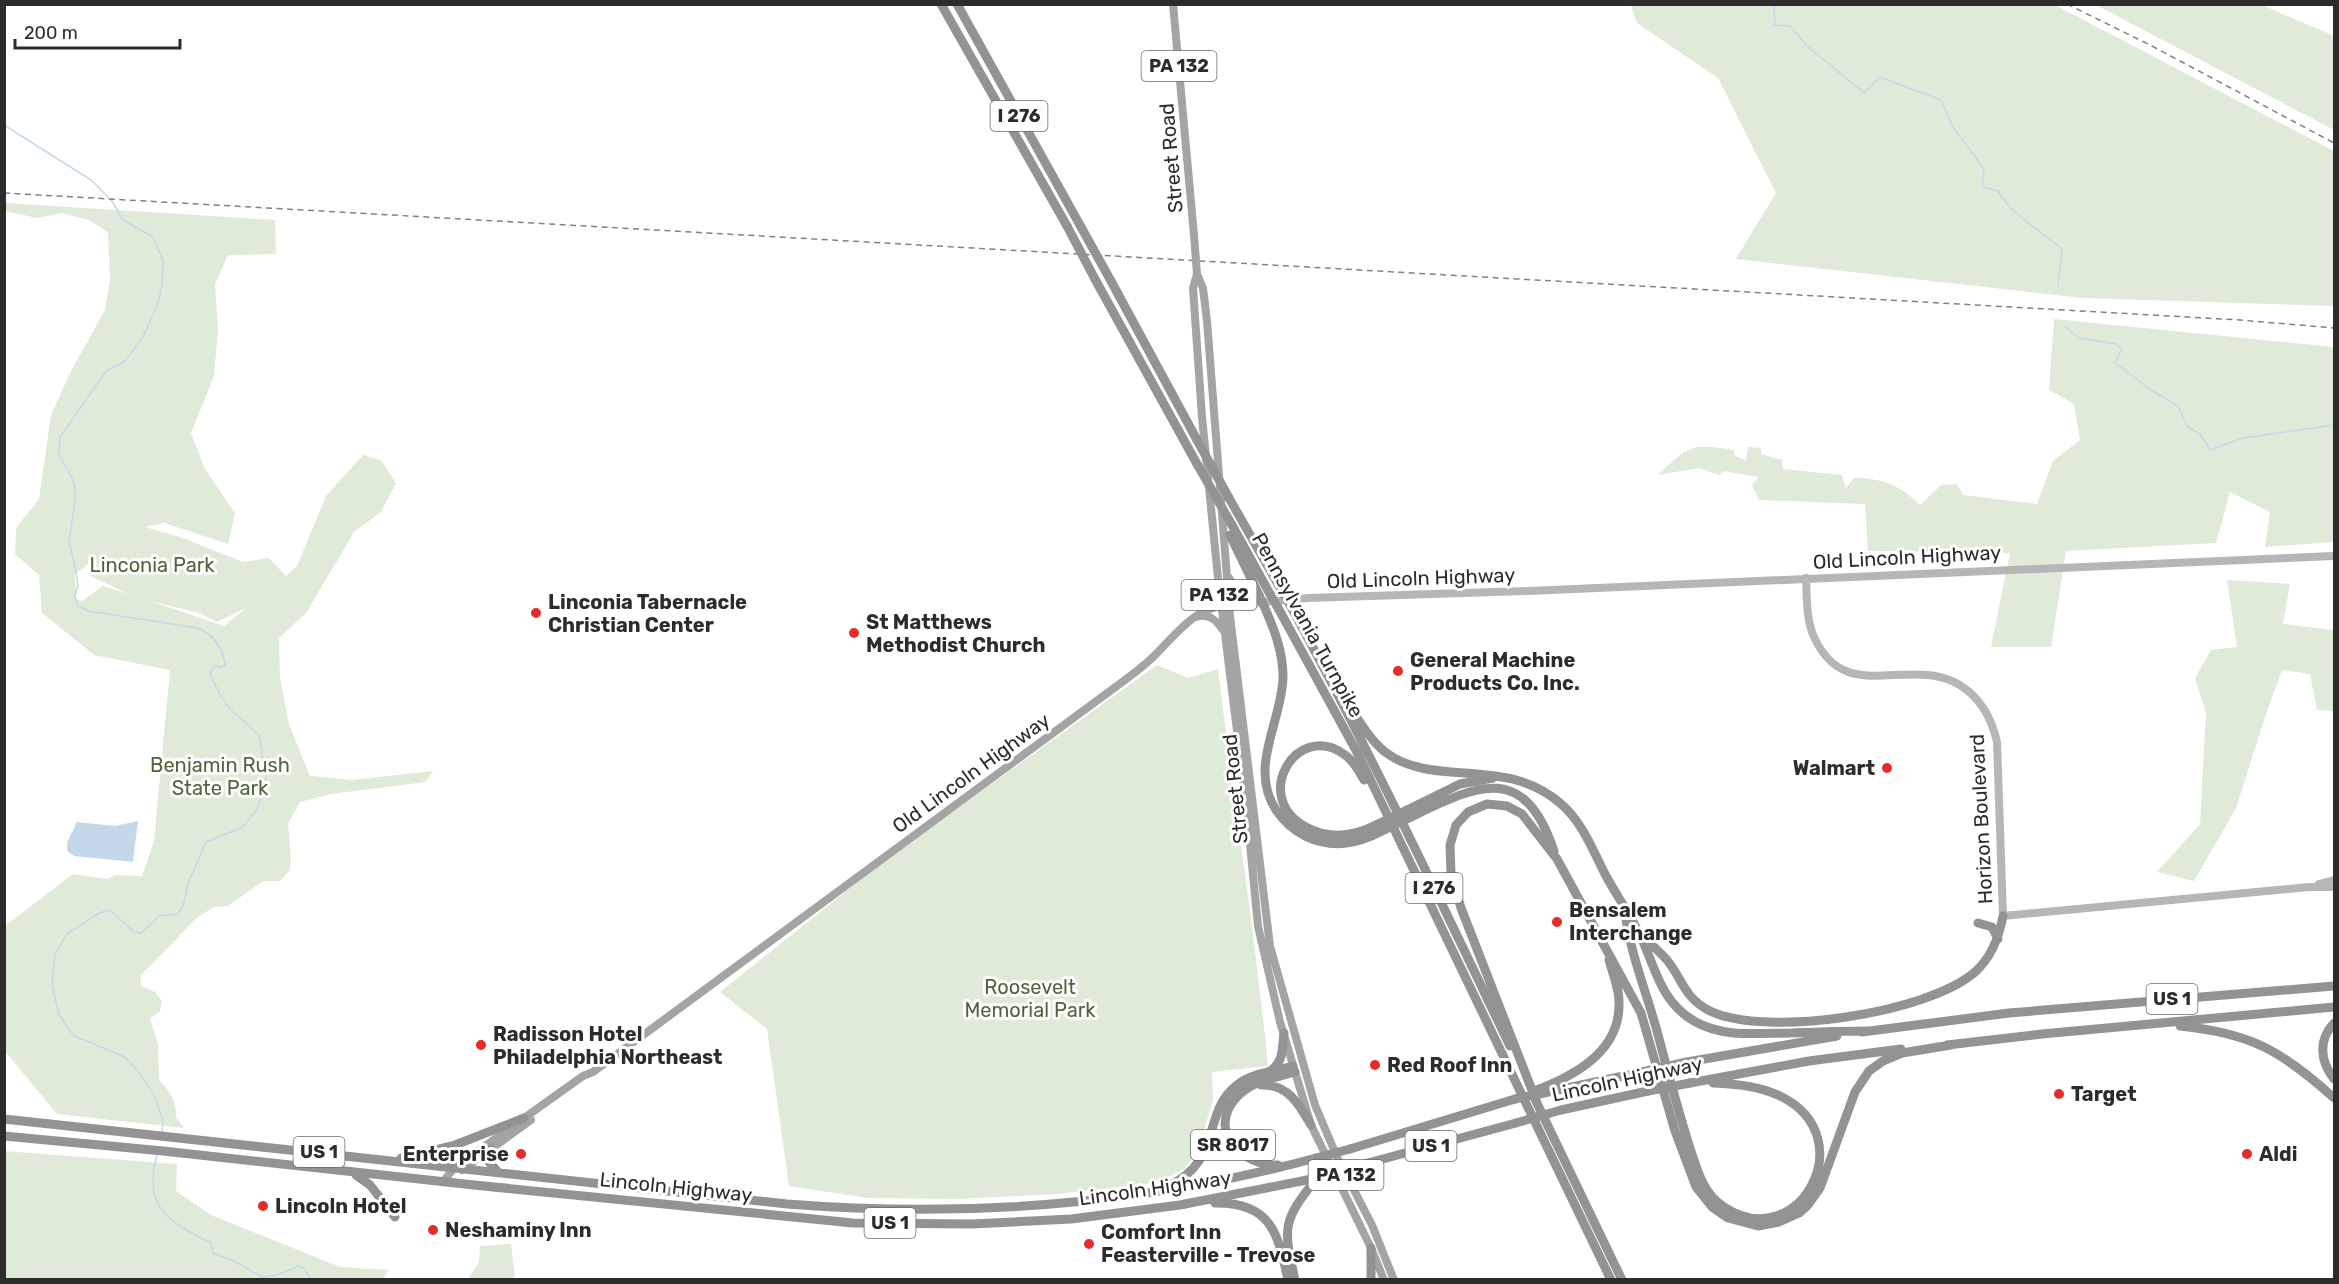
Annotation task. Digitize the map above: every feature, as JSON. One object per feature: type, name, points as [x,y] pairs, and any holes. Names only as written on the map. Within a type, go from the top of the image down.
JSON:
[{"type":"highway","name":"I 276","points":[[941,4],[1067,226],[1216,498],[1231,530]]},
{"type":"highway","name":"Pennsylvania Turnpike","points":[[957,4],[1328,674],[1536,1096],[1622,1280]]},
{"type":"highway","name":"Pennsylvania Turnpike","points":[[1231,530],[1277,606],[1353,745],[1611,1280]]},
{"type":"highway","points":[[1231,530],[1278,639],[1282,669],[1280,698],[1264,765],[1267,790],[1282,819],[1296,830],[1320,842],[1354,843],[1460,784],[1504,776]]},
{"type":"highway","points":[[1328,674],[1373,740],[1383,751],[1397,759],[1427,769],[1504,776],[1537,787],[1566,809],[1579,826],[1638,932],[1659,983],[1668,998],[1687,1017],[1722,1032],[1743,1034],[1868,1031]]},
{"type":"highway","points":[[1380,828],[1337,836],[1322,834],[1300,824],[1287,810],[1281,797],[1280,782],[1288,763],[1295,755],[1310,748],[1326,747],[1340,751],[1355,764],[1394,828]]},
{"type":"highway","points":[[1409,814],[1472,790],[1487,788],[1504,790],[1520,797],[1537,812],[1557,859],[1641,1013],[1675,1131],[1696,1187],[1712,1207],[1737,1222],[1758,1226],[1768,1225],[1799,1213],[1820,1188],[1855,1092],[1869,1071],[1883,1061],[1902,1053],[1951,1045]]},
{"type":"highway","points":[[1557,859],[1522,814],[1497,803],[1477,807],[1464,816],[1454,831],[1450,845],[1451,874],[1459,901],[1536,1096],[1587,1064],[1602,1050],[1613,1033],[1618,1016],[1619,998],[1603,944]]},
{"type":"highway","points":[[1625,909],[1628,941],[1644,986],[1684,1128],[1703,1184],[1724,1207],[1749,1217],[1777,1215],[1802,1200],[1816,1178],[1820,1152],[1814,1130],[1800,1111],[1780,1096],[1754,1088],[1727,1084],[1690,1083]]},
{"type":"highway","points":[[1638,932],[1668,961],[1687,993],[1704,1008],[1731,1018],[1780,1021],[1821,1020],[1860,1015],[1896,1006],[1963,980],[1976,972],[1990,954],[1998,939],[2003,916]]},
{"type":"highway","points":[[1978,923],[1992,927],[1998,939]]},
{"type":"highway","name":"Lincoln Highway","points":[[4,1119],[787,1204],[907,1210],[1026,1207],[1115,1199],[1234,1178],[1350,1149],[1511,1100],[1687,1062],[1868,1031],[2009,1013],[2334,986]]},
{"type":"highway","name":"Lincoln Highway","points":[[4,1136],[853,1223],[1026,1222],[1123,1213],[1317,1178],[1561,1110],[1648,1090],[1846,1056],[2334,1007]]},
{"type":"highway","points":[[2334,1023],[2324,1038],[2322,1048],[2325,1062],[2334,1079]]},
{"type":"highway","points":[[2159,1024],[2206,1028],[2248,1039],[2285,1058],[2334,1098]]},
{"type":"highway","points":[[1267,1073],[1280,1061],[1284,1033]]},
{"type":"highway","points":[[1155,1192],[1183,1178],[1201,1160],[1221,1105],[1232,1089],[1248,1078],[1297,1069]]},
{"type":"highway","points":[[1247,1089],[1264,1080],[1297,1069]]},
{"type":"highway","points":[[1247,1089],[1265,1084],[1283,1089],[1296,1101],[1311,1125]]},
{"type":"highway","name":"SR 8017","points":[[1247,1089],[1233,1102],[1228,1113],[1228,1132],[1233,1144],[1244,1157],[1256,1163],[1292,1164]]},
{"type":"highway","points":[[392,1160],[448,1147],[524,1118]]},
{"type":"highway","points":[[491,1149],[488,1161],[499,1173]]},
{"type":"highway","points":[[348,1172],[361,1177],[370,1185],[395,1217]]},
{"type":"highway","points":[[1295,1280],[1288,1247],[1288,1222],[1317,1178]]},
{"type":"highway","points":[[1180,1204],[1221,1203],[1256,1210],[1266,1219],[1277,1235],[1288,1280]]},
{"type":"highway","points":[[1586,1229],[1604,1280]]},
{"type":"highway","points":[[1371,1248],[1371,1280]]},
{"type":"main road","name":"Street Road","points":[[1173,4],[1197,274],[1203,288],[1207,321],[1226,569],[1224,634],[1246,803],[1258,926],[1284,1033],[1297,1069],[1372,1225],[1394,1280]]},
{"type":"main road","name":"Street Road","points":[[1197,274],[1193,288],[1199,371],[1225,605],[1270,946],[1311,1125],[1371,1248],[1384,1280]]},
{"type":"main road","name":"Old Lincoln Highway","points":[[459,1168],[491,1149],[586,1080],[593,1072],[1145,665],[1201,611],[1225,605],[1308,598],[2334,556]]},
{"type":"main road","points":[[1226,569],[1236,592],[1247,600],[1260,601]]},
{"type":"main road","name":"Horizon Boulevard","points":[[1806,578],[1809,621],[1814,638],[1826,655],[1841,669],[1859,676],[1876,678],[1926,675],[1949,680],[1969,692],[1985,708],[1994,726],[1997,742],[2003,916],[2309,887],[2334,887]]},
{"type":"main road","points":[[1190,620],[1199,616],[1209,616],[1217,622],[1224,634]]},
{"type":"main road","name":"Horizon Boulevard","points":[[2309,887],[2334,880]]},
{"type":"main road","name":"Old Lincoln Highway","points":[[443,1182],[524,1118],[583,1076],[593,1072]]},
{"type":"green space","points":[[1631,5],[2055,5],[2334,151],[2334,306],[2083,298],[1736,259],[1776,193],[1718,78],[1637,23]]},
{"type":"green space","points":[[2096,5],[2262,5],[2334,36],[2334,130]]},
{"type":"green space","points":[[5,203],[275,220],[276,254],[228,255],[215,284],[218,329],[214,376],[191,433],[205,469],[235,513],[228,544],[164,523],[145,527],[180,537],[243,562],[269,558],[286,576],[297,566],[326,496],[363,455],[381,460],[396,483],[381,512],[354,532],[306,613],[279,638],[280,677],[289,725],[310,776],[352,780],[433,771],[426,782],[331,794],[300,802],[288,824],[290,870],[280,881],[263,881],[228,906],[214,907],[198,917],[141,975],[141,986],[155,992],[162,1001],[160,1011],[150,1019],[158,1044],[159,1080],[172,1097],[176,1117],[184,1128],[57,1114],[5,1051],[5,926],[73,874],[107,879],[116,875],[142,876],[154,841],[170,670],[94,655],[42,613],[39,575],[15,554],[16,528],[39,499],[51,415],[71,371],[105,310],[110,279],[108,232],[89,220],[62,213],[37,218],[5,211]],"holes":[[[89,563],[90,576],[129,594],[103,586],[82,601],[76,599],[75,573]],[[150,601],[199,613],[217,622],[246,608],[224,626]]]},
{"type":"green space","points":[[2054,319],[2334,347],[2334,542],[2265,547],[2270,512],[2230,492],[2216,543],[2066,551],[2051,647],[1991,647],[2010,553],[1868,551],[1865,504],[1759,500],[1752,485],[1758,477],[1724,471],[1719,475],[1699,468],[1658,475],[1677,457],[1691,449],[1708,447],[1734,450],[1735,456],[1746,460],[1748,447],[1761,448],[1761,454],[1782,460],[1783,469],[1842,475],[1846,488],[1854,478],[1882,481],[1905,492],[1920,505],[1941,485],[1957,484],[1963,495],[2037,504],[2053,461],[2080,440],[2074,404],[2049,390]]},
{"type":"green space","points":[[2227,580],[2290,584],[2283,624],[2334,630],[2334,711],[2317,710],[2310,674],[2282,670],[2236,808],[2194,881],[2157,872],[2200,824],[2206,713],[2195,678],[2211,650],[2237,647]]},
{"type":"green space","name":"Roosevelt Memorial Park","points":[[1157,665],[1188,678],[1218,669],[1268,1066],[1212,1072],[1213,1100],[1198,1150],[1185,1168],[1164,1180],[1141,1185],[1057,1194],[960,1199],[867,1198],[789,1186],[767,1029],[720,992],[880,864]]},
{"type":"green space","points":[[4,1151],[177,1164],[176,1191],[211,1215],[340,1267],[389,1270],[382,1280],[5,1279]]},
{"type":"green space","points":[[511,1244],[515,1279],[468,1279],[479,1262],[480,1246]]},
{"type":"water","points":[[138,821],[133,862],[74,856],[68,852],[68,840],[76,822],[115,826]]},
{"type":"waterway","points":[[1774,4],[1775,25],[1790,26],[1806,45],[1864,93],[1880,77],[1941,100],[1953,127],[1984,169],[1982,187],[1998,191],[2011,209],[2062,249],[2058,286]]},
{"type":"waterway","points":[[4,125],[91,180],[112,201],[123,220],[153,237],[163,261],[162,286],[158,303],[142,339],[124,362],[106,371],[60,437],[59,455],[73,480],[76,495],[69,542],[78,585],[75,595],[77,605],[88,611],[198,628],[209,634],[220,647],[225,665],[215,666],[210,674],[220,695],[233,712],[259,735],[266,775],[264,791],[256,810],[243,827],[206,842],[178,914],[159,916],[141,933],[134,932],[110,910],[99,913],[67,934],[55,954],[52,985],[59,1015],[74,1036],[125,1057],[140,1074],[154,1095],[163,1121],[162,1133]]},
{"type":"waterway","points":[[2066,327],[2078,338],[2116,344],[2122,349],[2115,363],[2148,388],[2178,406],[2187,426],[2201,435],[2210,450],[2243,438],[2334,425]]},
{"type":"waterway","points":[[157,1155],[153,1173],[153,1188],[156,1201],[172,1220],[211,1243],[213,1253],[232,1260],[262,1277],[277,1275],[298,1266],[304,1268],[311,1280]]},
{"type":"railway","points":[[2067,4],[2150,45],[2334,143]]},
{"type":"railway","points":[[4,193],[2240,320],[2334,328]]},
{"type":"place","name":"Linconia Tabernacle Christian Center","points":[[536,613]]},
{"type":"place","name":"St Matthews Methodist Church","points":[[854,633]]},
{"type":"place","name":"General Machine Products Co. Inc.","points":[[1398,671]]},
{"type":"place","name":"Walmart","points":[[1887,768]]},
{"type":"place","name":"Bensalem Interchange","points":[[1557,922]]},
{"type":"place","name":"Radisson Hotel Philadelphia Northeast","points":[[481,1045]]},
{"type":"place","name":"Red Roof Inn","points":[[1375,1065]]},
{"type":"place","name":"Target","points":[[2059,1094]]},
{"type":"place","name":"Enterprise","points":[[521,1154]]},
{"type":"place","name":"Aldi","points":[[2247,1154]]},
{"type":"place","name":"Lincoln Hotel","points":[[263,1206]]},
{"type":"place","name":"Neshaminy Inn","points":[[433,1230]]},
{"type":"place","name":"Comfort Inn Feasterville - Trevose","points":[[1089,1244]]},
{"type":"park label","name":"Linconia Park","points":[[152,565]]},
{"type":"park label","name":"Benjamin Rush State Park","points":[[220,776]]}]
